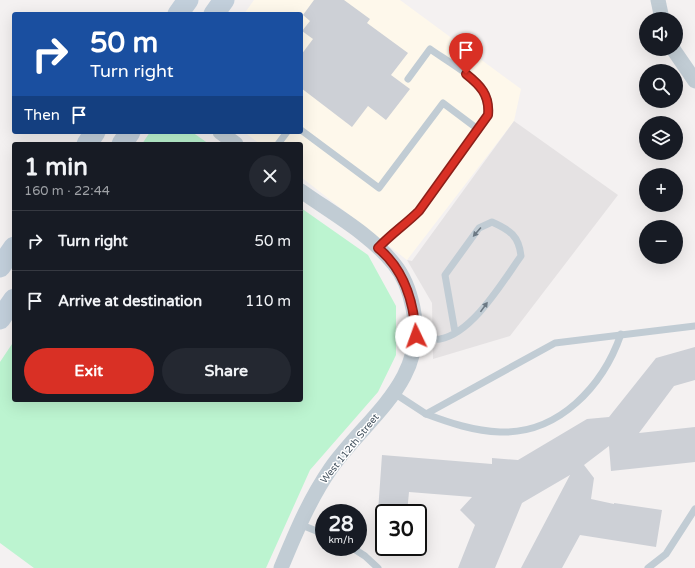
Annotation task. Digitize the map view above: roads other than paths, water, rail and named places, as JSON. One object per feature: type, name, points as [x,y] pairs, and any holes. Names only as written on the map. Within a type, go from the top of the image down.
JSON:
[{"type":"main road","points":[[179,12],[188,0]]},
{"type":"main road","points":[[215,12],[224,0]]},
{"type":"main road","points":[[0,267],[12,250]]},
{"type":"main road","points":[[0,319],[12,302]]},
{"type":"street","points":[[658,0],[661,12]]},
{"type":"street","points":[[678,56],[695,81]]},
{"type":"street","points":[[223,134],[233,142]]},
{"type":"street","name":"West 112th Street","points":[[281,568],[299,524],[314,493],[333,466],[394,393],[406,374],[413,354],[416,336],[415,316],[411,298],[394,265],[378,248],[303,192]]},
{"type":"lane","points":[[378,248],[393,232],[410,220],[419,211],[479,130],[488,115],[489,106],[487,95],[477,83],[430,49],[408,79]]},
{"type":"lane","points":[[303,131],[379,188],[443,103],[479,130]]},
{"type":"lane","points":[[416,336],[440,339],[455,332],[479,315],[521,256],[520,244],[507,229],[492,222],[480,228],[445,275],[455,332]]},
{"type":"lane","points":[[426,414],[555,343],[695,326]]},
{"type":"lane","points":[[394,393],[426,414],[462,427],[500,432],[534,429],[572,409],[598,378],[614,353],[621,334]]},
{"type":"lane","points":[[648,568],[666,554],[695,509]]},
{"type":"lane","points":[[299,524],[315,530]]},
{"type":"lane","points":[[365,556],[378,568]]}]
